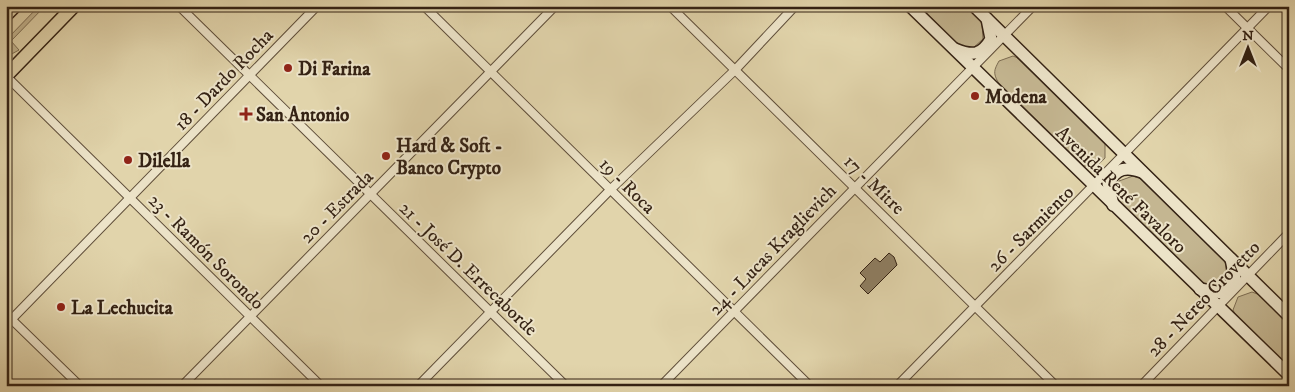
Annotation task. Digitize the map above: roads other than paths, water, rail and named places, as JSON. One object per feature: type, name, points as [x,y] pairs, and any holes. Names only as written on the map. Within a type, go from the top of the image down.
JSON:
[{"type":"main road","points":[[6,15],[15,6]]},
{"type":"main road","points":[[6,76],[74,6]]},
{"type":"main road","name":"Avenida René Favaloro","points":[[910,6],[1113,206],[1289,375]]},
{"type":"main road","name":"Avenida René Favaloro","points":[[974,6],[1289,316]]},
{"type":"main road","points":[[954,49],[968,54],[978,54],[986,48],[991,39],[986,18]]},
{"type":"main road","points":[[6,63],[23,59]]},
{"type":"main road","points":[[1113,206],[1108,183],[1114,174],[1121,168],[1131,168],[1144,173]]},
{"type":"main road","points":[[1199,289],[1212,293],[1222,293],[1229,287],[1235,278],[1231,259]]},
{"type":"street","name":"21 - José D. Errecaborde","points":[[179,6],[566,386]]},
{"type":"street","name":"18 - Dardo Rocha","points":[[8,319],[130,198],[317,6]]},
{"type":"street","name":"19 - Roca","points":[[424,6],[810,386]]},
{"type":"street","name":"20 - Estrada","points":[[182,386],[555,6]]},
{"type":"street","name":"17 - Mitre","points":[[670,6],[1056,386]]},
{"type":"street","points":[[418,386],[610,190],[735,70],[796,6]]},
{"type":"street","name":"24 - Lucas Kraglievich","points":[[661,386],[1033,6]]},
{"type":"street","points":[[1225,6],[1289,69]]},
{"type":"street","name":"26 - Sarmiento","points":[[897,386],[1094,187],[1269,6]]},
{"type":"street","name":"23 - Ramón Sorondo","points":[[6,76],[321,386]]},
{"type":"street","name":"28 - Nereo Crovetto","points":[[1141,386],[1289,233]]},
{"type":"street","points":[[8,319],[80,386]]},
{"type":"place","name":"Di Farina","points":[[288,68]]},
{"type":"place","name":"Modena","points":[[975,96]]},
{"type":"place","name":"San Antonio","points":[[246,114]]},
{"type":"place","name":"Hard & Soft - Banco Crypto","points":[[386,156]]},
{"type":"place","name":"Dilella","points":[[128,160]]},
{"type":"place","name":"La Lechucita","points":[[61,307]]}]
